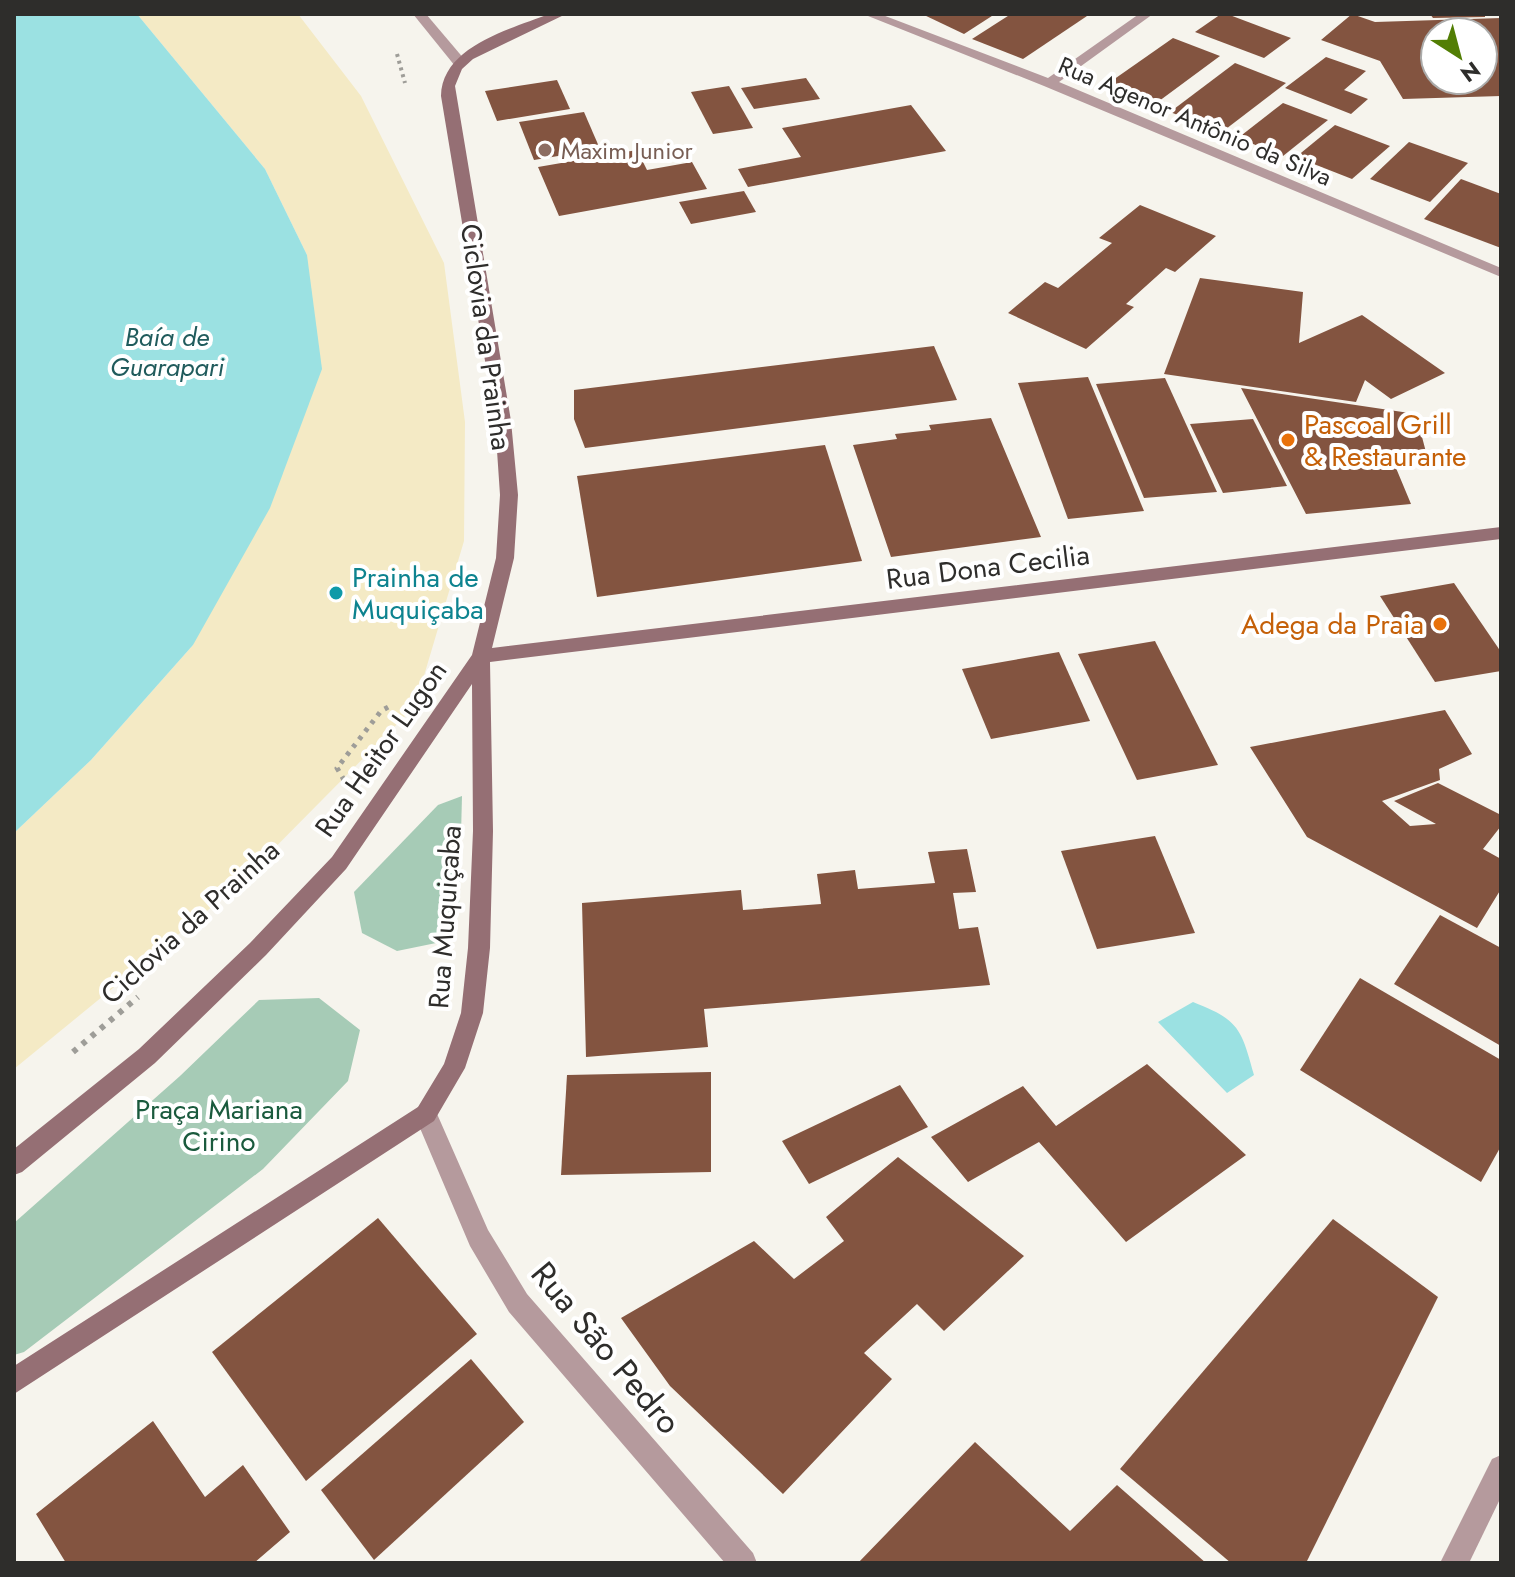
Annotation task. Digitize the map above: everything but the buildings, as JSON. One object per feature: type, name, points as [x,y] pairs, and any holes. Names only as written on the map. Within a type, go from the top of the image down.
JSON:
[{"type":"street","points":[[419,14],[460,63],[495,42],[560,14]]},
{"type":"street","name":"Rua Agenor Antônio da Silva","points":[[869,14],[1049,83],[1501,273]]},
{"type":"street","points":[[1049,83],[1147,14]]},
{"type":"street","name":"Rua Heitor Lugon","points":[[14,1164],[147,1056],[258,949],[339,863],[481,656],[505,558],[509,495],[503,421],[448,96],[450,78],[460,63]]},
{"type":"street","name":"Rua Dona Cecilia","points":[[481,656],[1501,533]]},
{"type":"street","name":"Rua Muquiçaba","points":[[14,1381],[426,1114],[454,1068],[472,1013],[479,948],[483,831],[481,656]]},
{"type":"street","name":"Rua São Pedro","points":[[426,1114],[479,1238],[518,1303],[743,1563]]},
{"type":"street","points":[[1454,1563],[1501,1468]]},
{"type":"path","points":[[404,43],[397,52],[411,96]]},
{"type":"path","points":[[346,782],[337,768],[381,711],[394,705]]},
{"type":"path","name":"Ciclovia da Prainha","points":[[71,1054],[139,996]]},
{"type":"green space","points":[[462,796],[459,911],[441,942],[397,951],[362,933],[354,892],[438,805]]},
{"type":"green space","name":"Praça Mariana Cirino","points":[[319,998],[360,1030],[348,1081],[263,1169],[24,1352],[14,1355],[14,1223],[180,1076],[259,1000]]},
{"type":"sand","name":"Prainha de Muquiçaba","points":[[137,14],[298,14],[361,96],[444,263],[465,422],[464,541],[415,706],[235,888],[14,1069],[14,833],[91,760],[193,645],[307,255],[265,169]]},
{"type":"water","name":"Baía de Guarapari","points":[[14,14],[137,14],[265,169],[307,255],[322,369],[270,508],[193,645],[91,760],[14,833]]},
{"type":"water","points":[[1193,1002],[1229,1021],[1245,1046],[1254,1075],[1227,1093],[1158,1022]]},
{"type":"place","name":"Maxim Junior","points":[[545,150]]},
{"type":"place","name":"Pascoal Grill & Restaurante","points":[[1288,440]]},
{"type":"place","name":"Prainha de Muquiçaba","points":[[336,593]]},
{"type":"place","name":"Adega da Praia","points":[[1440,624]]}]
